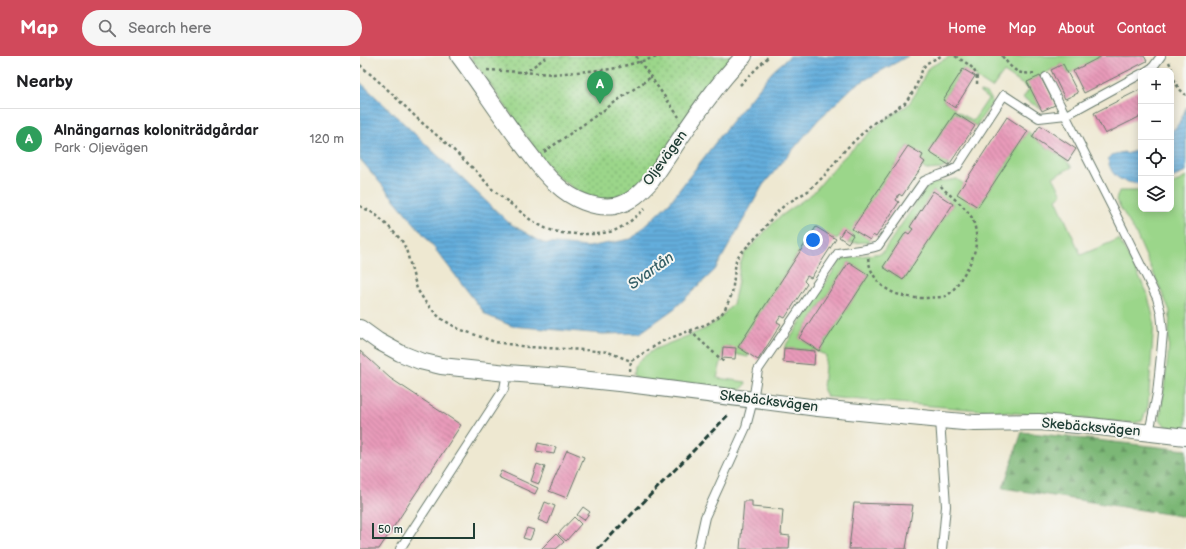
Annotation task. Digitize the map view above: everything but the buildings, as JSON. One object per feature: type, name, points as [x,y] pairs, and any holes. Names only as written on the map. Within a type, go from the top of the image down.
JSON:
[{"type":"street","name":"Oljevägen","points":[[460,56],[494,106],[540,167],[557,185],[572,196],[601,206],[616,206],[629,201],[640,193],[652,180],[680,123],[714,90],[744,56]]},
{"type":"street","name":"Skebäcksvägen","points":[[360,328],[378,341],[420,361],[441,366],[507,374],[561,377],[621,383],[721,394],[753,400],[940,420],[975,423],[1039,422],[1186,437]]},
{"type":"lane","points":[[1151,68],[1161,56]]},
{"type":"lane","points":[[698,549],[705,517],[743,434],[753,400],[758,370],[838,253],[866,250],[878,246],[924,181],[932,177],[948,173],[957,167],[1004,95],[1039,118],[1066,115],[1138,76]]},
{"type":"lane","points":[[1046,77],[1150,284],[1161,313],[1163,332],[1161,355],[1157,394],[1150,433]]},
{"type":"lane","points":[[400,549],[504,389],[507,374]]},
{"type":"lane","points":[[940,420],[946,506],[942,549]]},
{"type":"path","points":[[524,73],[548,56]]},
{"type":"path","points":[[636,56],[680,123]]},
{"type":"path","points":[[482,71],[485,69],[554,74],[612,69],[661,56]]},
{"type":"path","points":[[738,86],[769,56]]},
{"type":"path","points":[[360,206],[374,214],[402,241],[406,249],[417,289],[426,303],[440,318],[459,329],[495,342],[528,347],[608,352],[631,361],[663,341],[707,324],[726,309],[732,294],[736,260],[774,215],[786,204],[808,191],[824,176],[845,150],[872,124],[905,103],[915,89],[923,68],[927,63],[941,56]]},
{"type":"path","points":[[955,56],[976,72],[977,84]]},
{"type":"path","points":[[1002,56],[1009,65],[1019,73],[1042,74],[1046,77]]},
{"type":"path","points":[[1166,56],[1172,68],[1173,79],[1178,89],[1186,95]]},
{"type":"path","points":[[360,65],[420,121],[448,144],[492,189],[532,221],[547,230],[577,234],[598,234],[614,231],[627,224],[649,204]]},
{"type":"path","points":[[485,69],[490,76]]},
{"type":"path","points":[[544,152],[651,77]]},
{"type":"path","points":[[540,147],[548,157]]},
{"type":"path","points":[[866,250],[869,266],[875,278],[884,288],[894,294],[916,298],[944,297],[951,293],[970,264],[976,247],[976,231],[971,216],[932,177]]},
{"type":"path","points":[[690,331],[724,362]]},
{"type":"green space","points":[[470,56],[736,56],[643,181],[630,192],[617,198],[599,200],[582,194],[555,175]]},
{"type":"green space","points":[[951,56],[1102,56],[1069,74],[1063,64],[1028,82],[1041,109],[1023,98],[1029,89],[1004,72],[992,88],[963,69],[943,100],[955,108],[954,110],[973,121],[988,99],[980,92],[988,95],[991,98],[992,103],[976,126],[955,113],[929,151],[949,165],[941,169],[926,170],[922,167],[925,162],[921,159],[923,155],[908,146],[853,228],[870,240],[869,242],[848,243],[853,235],[844,230],[836,239],[815,227],[738,347],[749,354],[748,357],[735,354],[735,348],[723,347],[717,378],[746,382],[743,388],[739,390],[642,381],[633,375],[634,366],[655,349],[705,329],[717,321],[733,304],[740,265],[744,254],[777,219],[813,193],[841,160],[880,123],[908,105],[916,93],[928,68]]},
{"type":"green space","points":[[1028,131],[1038,141],[1062,157],[1072,167],[1053,177],[1062,194],[1056,199],[1081,255],[1119,239],[1147,292],[1154,321],[1148,406],[1142,421],[1133,423],[827,397],[823,388],[826,355],[815,351],[784,348],[841,259],[882,253],[929,184],[957,179],[964,184],[978,207]],"holes":[[[933,191],[953,204],[903,280],[883,267],[906,232],[909,234],[913,229],[910,227]],[[849,262],[869,275],[819,351],[799,338]]]},
{"type":"green space","points":[[1186,177],[1186,429],[1166,427],[1160,419],[1168,357],[1170,311],[1136,234],[1116,200],[1119,191],[1138,191],[1138,212],[1174,212],[1174,183]]},
{"type":"green space","points":[[1022,432],[1186,450],[1186,517],[1003,488]]},
{"type":"water","name":"Svartån","points":[[790,56],[908,56],[854,86],[818,120],[763,185],[715,270],[675,308],[640,333],[603,334],[512,326],[486,315],[425,236],[360,159],[360,82],[509,223],[543,243],[588,247],[631,239],[670,202],[731,122],[773,71]]},
{"type":"water","points":[[1186,107],[1186,172],[1174,177],[1174,129],[1182,117]]},
{"type":"water","points":[[1138,149],[1138,184],[1119,178],[1112,171],[1110,166],[1108,159],[1111,155],[1124,152],[1127,154]]},
{"type":"railway","points":[[598,549],[729,414]]},
{"type":"place","name":"Alnängarnas koloniträdgårdar","points":[[600,104]]}]
